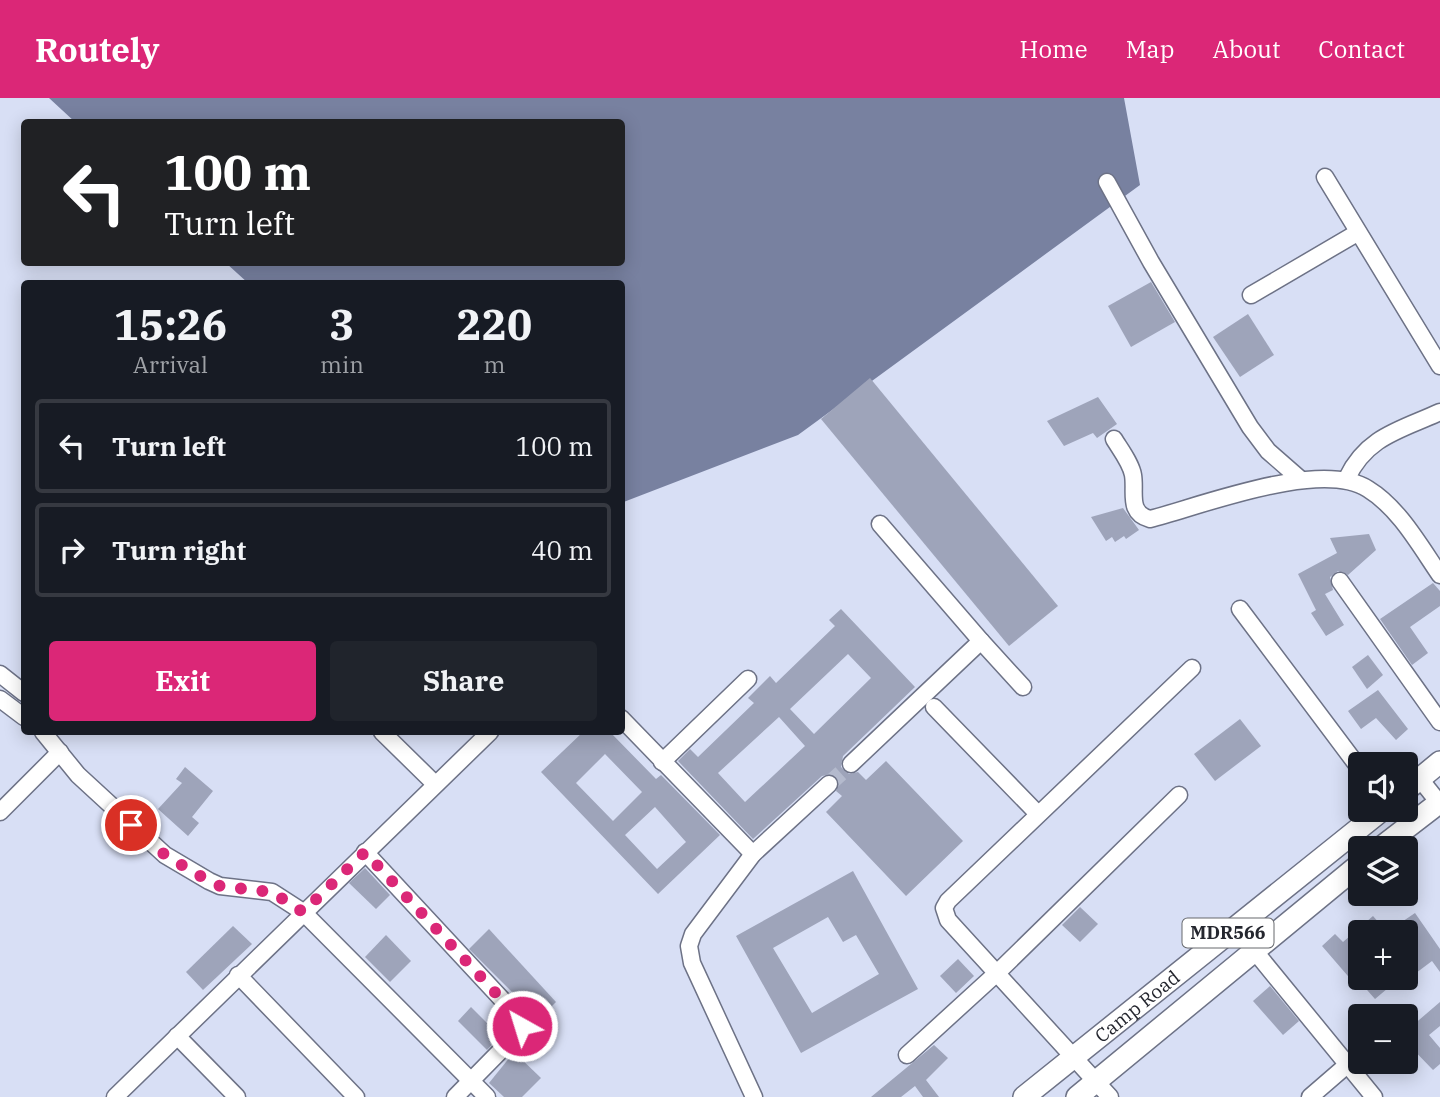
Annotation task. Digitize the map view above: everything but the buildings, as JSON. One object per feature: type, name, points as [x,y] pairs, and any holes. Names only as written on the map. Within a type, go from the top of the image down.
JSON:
[{"type":"main road","points":[[1418,781],[1440,762]]},
{"type":"main road","points":[[1396,836],[1440,803]]},
{"type":"main road","name":"Camp Road","points":[[1024,1097],[1367,822]]},
{"type":"main road","name":"Camp Road","points":[[1077,1097],[1103,1089],[1253,950],[1348,874]]},
{"type":"street","points":[[1325,177],[1440,366]]},
{"type":"street","points":[[1107,182],[1151,262],[1250,427],[1268,451],[1300,479]]},
{"type":"street","points":[[1251,295],[1357,233]]},
{"type":"street","points":[[1347,478],[1356,458],[1371,444],[1440,412]]},
{"type":"street","points":[[1114,439],[1133,474],[1135,505],[1139,513],[1150,519],[1300,479],[1347,478],[1369,489],[1389,505],[1440,575]]},
{"type":"street","points":[[880,524],[1023,687]]},
{"type":"street","points":[[1340,581],[1440,722]]},
{"type":"street","points":[[1240,610],[1348,753]]},
{"type":"street","points":[[851,764],[981,641]]},
{"type":"street","points":[[1103,1089],[948,920],[944,908],[948,901],[1192,668]]},
{"type":"street","points":[[0,674],[21,692]]},
{"type":"street","points":[[662,762],[748,679]]},
{"type":"street","points":[[0,699],[21,715]]},
{"type":"street","points":[[934,707],[1038,814]]},
{"type":"street","points":[[625,722],[753,854]]},
{"type":"street","points":[[47,735],[78,775],[145,837],[190,871],[220,886],[272,892],[303,912],[486,1097]]},
{"type":"street","points":[[385,735],[435,785]]},
{"type":"street","points":[[115,1097],[487,735]]},
{"type":"street","points":[[0,812],[60,752]]},
{"type":"street","points":[[754,1097],[692,963],[689,951],[693,934],[753,854],[829,784]]},
{"type":"street","points":[[1418,788],[1440,803]]},
{"type":"street","points":[[907,1055],[998,972],[1180,795]]},
{"type":"street","points":[[365,852],[522,1021],[522,1028],[454,1097]]},
{"type":"street","points":[[1253,950],[1374,1097]]},
{"type":"street","points":[[239,975],[356,1097]]},
{"type":"street","points":[[177,1036],[237,1097]]},
{"type":"street","points":[[1310,1097],[1347,1065]]},
{"type":"water","points":[[49,98],[1124,98],[1140,185],[798,435],[625,501],[625,280],[245,280],[229,266],[625,266],[625,119],[72,119]]},
{"type":"tunnel","points":[[829,784],[851,764]]},
{"type":"route","points":[[131,825],[165,855],[209,881],[220,886],[240,886],[272,892],[303,912],[365,852],[522,1021],[522,1026]]}]
